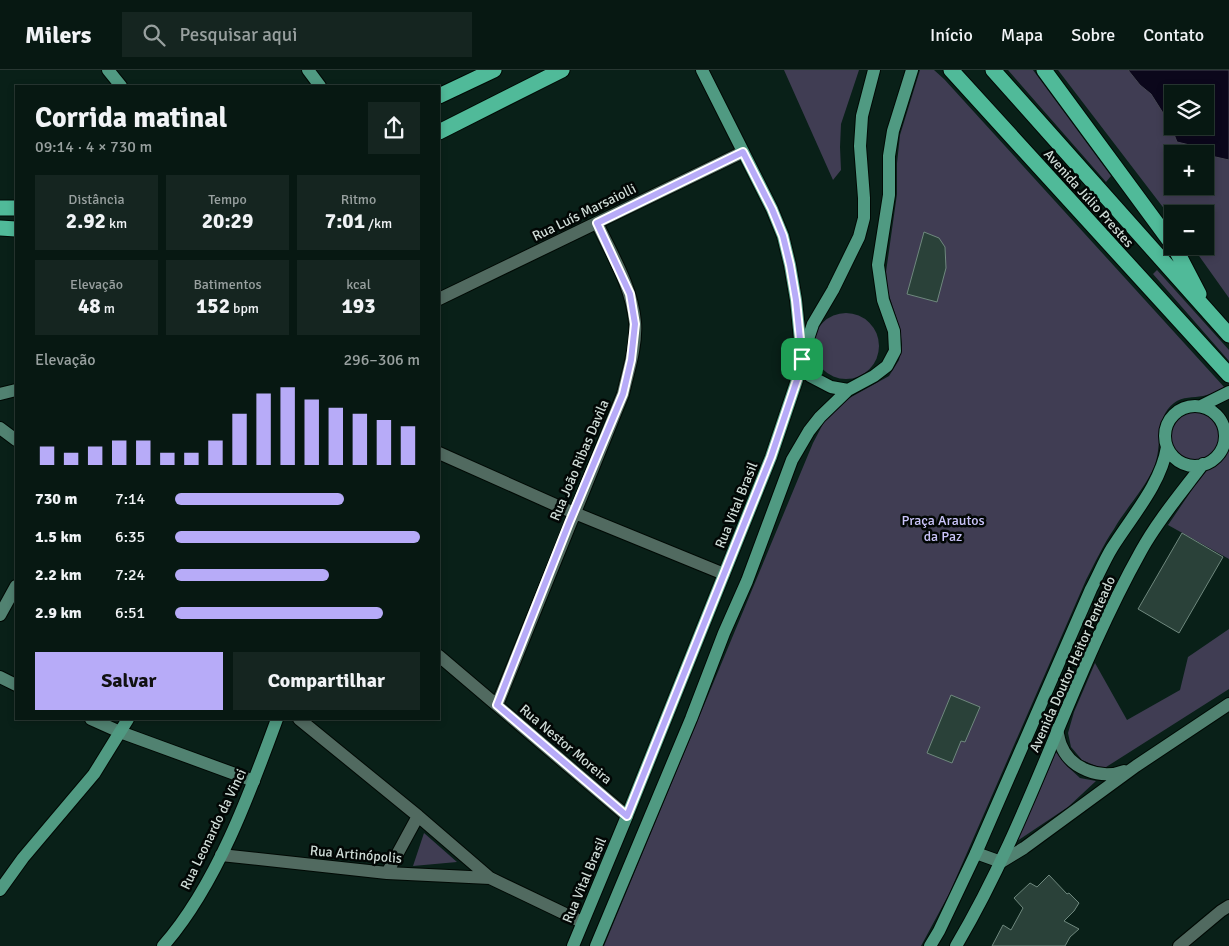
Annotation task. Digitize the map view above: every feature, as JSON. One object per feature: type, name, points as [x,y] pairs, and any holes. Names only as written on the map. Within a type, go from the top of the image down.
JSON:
[{"type":"highway","points":[[440,96],[494,70]]},
{"type":"highway","points":[[440,131],[562,70]]},
{"type":"highway","name":"Avenida Júlio Prestes","points":[[951,70],[1229,375]]},
{"type":"highway","name":"Avenida Júlio Prestes","points":[[993,70],[1227,334]]},
{"type":"highway","points":[[1044,70],[1164,233]]},
{"type":"highway","points":[[0,208],[15,208]]},
{"type":"highway","points":[[0,228],[15,229]]},
{"type":"highway","points":[[1178,255],[1209,313]]},
{"type":"main road","points":[[108,70],[119,85]]},
{"type":"main road","points":[[308,70],[319,85]]},
{"type":"main road","name":"Rua Vital Brasil","points":[[572,946],[627,816],[771,457],[797,380],[802,359],[796,300],[783,236],[772,209],[702,70]]},
{"type":"main road","points":[[848,390],[831,387],[815,380],[810,376],[802,359],[813,324],[859,237],[864,218],[860,146],[862,116],[874,70]]},
{"type":"main road","points":[[596,946],[747,581],[792,460],[809,431],[820,417],[848,390],[874,376],[887,366],[895,351],[894,331],[883,300],[878,265],[889,195],[889,156],[893,131],[912,70]]},
{"type":"main road","points":[[0,394],[15,390]]},
{"type":"main road","points":[[1201,406],[1229,392]]},
{"type":"main road","points":[[1201,406],[1210,410],[1223,425],[1225,445],[1211,460],[1203,464],[1186,464],[1171,454],[1167,447],[1165,438],[1166,428],[1169,420],[1175,413],[1183,408],[1201,406]]},
{"type":"main road","points":[[0,428],[15,439]]},
{"type":"main road","name":"Avenida Doutor Heitor Penteado","points":[[930,946],[976,854],[1091,589],[1111,551],[1153,485],[1164,462],[1167,447]]},
{"type":"main road","name":"Avenida Doutor Heitor Penteado","points":[[956,946],[1001,862],[1100,632],[1142,548],[1203,464]]},
{"type":"main road","points":[[0,615],[15,588]]},
{"type":"main road","points":[[0,678],[15,685]]},
{"type":"main road","points":[[976,854],[1001,862],[1024,848],[1136,766],[1229,704]]},
{"type":"main road","points":[[93,720],[120,732],[254,782]]},
{"type":"main road","points":[[0,890],[23,858],[94,774],[127,720]]},
{"type":"main road","name":"Rua Leonardo da Vinci","points":[[163,946],[183,922],[220,855],[254,782],[277,720]]},
{"type":"main road","points":[[1058,729],[1060,745],[1077,766],[1094,773],[1114,775],[1136,766]]},
{"type":"main road","points":[[965,946],[966,930]]},
{"type":"street","name":"Rua Luís Marsaiolli","points":[[440,299],[743,152]]},
{"type":"street","name":"Rua João Ribas Davila","points":[[497,705],[623,394],[631,360],[635,324],[630,294],[597,223]]},
{"type":"street","points":[[440,454],[724,574]]},
{"type":"street","name":"Rua Nestor Moreira","points":[[440,657],[627,816]]},
{"type":"street","points":[[300,720],[418,816],[490,878],[582,922]]},
{"type":"street","points":[[387,873],[418,816]]},
{"type":"street","name":"Rua Artinópolis","points":[[220,855],[387,873],[490,878]]},
{"type":"street","points":[[1178,946],[1220,911],[1229,906]]},
{"type":"green space","points":[[784,70],[859,70],[841,124],[841,170],[833,180]]},
{"type":"green space","name":"Praça Arautos da Paz","points":[[920,70],[934,70],[944,79],[1225,388],[1199,397],[1184,398],[1174,403],[1168,409],[1161,425],[1157,459],[1154,467],[1106,541],[1086,580],[949,894],[921,946],[604,946],[813,443],[825,420],[844,401],[889,376],[899,360],[902,345],[900,329],[887,289],[886,272],[897,194],[897,163],[900,135]]},
{"type":"green space","points":[[1008,70],[1033,70],[1111,176],[1106,182]]},
{"type":"green space","points":[[1058,70],[1229,70],[1229,298],[1198,255],[1214,255],[1214,205],[1164,205],[1164,209]]},
{"type":"green space","points":[[1157,270],[1229,350],[1229,361],[1153,274]]},
{"type":"green space","points":[[846,313],[859,316],[869,323],[876,333],[879,346],[876,359],[869,369],[859,376],[846,379],[833,376],[823,369],[816,359],[813,346],[816,333],[823,323],[833,316]]},
{"type":"green space","points":[[1190,409],[1200,409],[1214,416],[1221,430],[1221,440],[1214,454],[1200,461],[1190,461],[1180,457],[1173,450],[1169,440],[1169,430],[1173,420],[1180,413]]},
{"type":"green space","points":[[1229,447],[1229,559],[1168,525],[1200,478]]},
{"type":"green space","points":[[1229,629],[1229,689],[1103,769],[1082,760],[1071,747],[1068,733],[1074,712],[1095,663],[1127,720],[1180,690],[1188,657]]},
{"type":"green space","points":[[1056,752],[1080,778],[1096,781],[1068,807],[1014,843],[1037,797]]},
{"type":"green space","points":[[424,833],[457,862],[413,866]]},
{"type":"shaded area","points":[[1128,70],[1229,70],[1229,160],[1214,157],[1214,145],[1190,145],[1177,142],[1174,135],[1214,135],[1214,85],[1164,85],[1164,115],[1151,94],[1140,85]]},
{"type":"building","points":[[924,232],[939,238],[945,247],[946,268],[937,302],[907,294]]},
{"type":"building","points":[[1182,533],[1223,557],[1179,633],[1138,609]]},
{"type":"building","points":[[951,695],[980,707],[965,742],[961,741],[952,763],[927,753]]},
{"type":"building","points":[[1049,875],[1067,894],[1069,893],[1079,903],[1064,921],[1079,929],[1070,937],[1065,946],[992,946],[1003,925],[1011,930],[1023,908],[1014,898],[1030,883],[1037,887]]},
{"type":"route","points":[[743,152],[772,209],[783,236],[796,300],[802,359],[797,380],[771,457],[627,816],[497,705],[569,523],[623,394],[631,360],[635,324],[630,294],[597,223],[743,152]]}]
